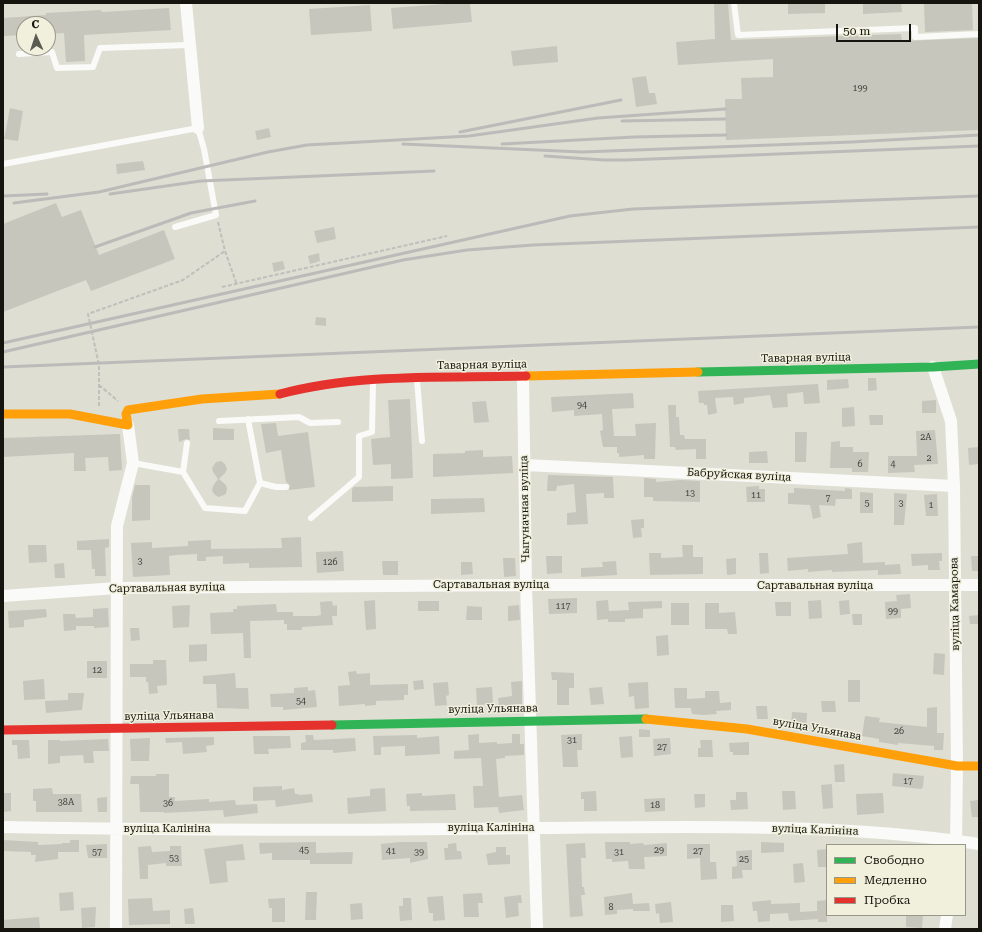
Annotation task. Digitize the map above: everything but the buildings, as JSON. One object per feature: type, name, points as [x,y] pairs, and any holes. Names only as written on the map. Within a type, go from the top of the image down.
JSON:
[{"type":"street","points":[[186,3],[188,45],[198,128]]},
{"type":"street","name":"Таварная вуліца","points":[[128,410],[202,399],[279,394],[314,385],[373,381],[523,376],[933,367],[979,364]]},
{"type":"street","name":"вуліца Камарова","points":[[933,367],[951,421],[954,486],[957,766],[956,843]]},
{"type":"street","name":"Чыгуначная вуліца","points":[[523,376],[526,585],[533,828],[538,929]]},
{"type":"street","points":[[116,929],[115,829],[117,526],[133,463],[126,414],[128,410]]},
{"type":"street","points":[[3,414],[70,414],[128,425]]},
{"type":"street","name":"Бабруйская вуліца","points":[[525,465],[954,486]]},
{"type":"street","name":"Сартавальная вуліца","points":[[3,596],[117,588],[526,585],[979,585]]},
{"type":"street","name":"вуліца Ульянава","points":[[3,730],[116,730],[530,720],[641,719],[747,729],[957,766],[979,766]]},
{"type":"street","name":"вуліца Калініна","points":[[3,827],[115,829],[533,828],[674,826],[821,829],[979,844]]},
{"type":"street","points":[[945,929],[947,916]]},
{"type":"lane","points":[[734,3],[738,35],[915,28],[915,37],[979,34]]},
{"type":"lane","points":[[53,56],[57,68],[93,67],[100,48],[188,45]]},
{"type":"lane","points":[[3,164],[198,128],[204,149],[216,216],[175,227]]},
{"type":"lane","points":[[417,379],[422,441]]},
{"type":"lane","points":[[311,518],[360,477],[359,436],[372,432],[373,381]]},
{"type":"lane","points":[[219,421],[298,417],[310,423],[338,422]]},
{"type":"lane","points":[[187,443],[183,472],[205,508],[246,512],[260,483],[248,419]]},
{"type":"lane","points":[[133,463],[183,472]]},
{"type":"lane","points":[[260,483],[276,487],[286,487]]},
{"type":"path","points":[[216,216],[225,251],[237,285]]},
{"type":"path","points":[[222,287],[237,285],[447,236]]},
{"type":"path","points":[[99,419],[99,365],[88,314],[183,280],[225,251]]},
{"type":"path","points":[[99,385],[128,410]]},
{"type":"railway","points":[[460,132],[621,100]]},
{"type":"railway","points":[[14,203],[99,192],[268,152],[307,145],[469,136],[598,118],[725,109]]},
{"type":"railway","points":[[622,121],[725,119]]},
{"type":"railway","points":[[502,144],[634,137],[726,135]]},
{"type":"railway","points":[[403,144],[582,152],[852,142],[979,135]]},
{"type":"railway","points":[[545,156],[627,160],[979,146]]},
{"type":"railway","points":[[110,194],[201,181],[434,171]]},
{"type":"railway","points":[[3,196],[47,194]]},
{"type":"railway","points":[[3,343],[570,216],[633,209],[979,196]]},
{"type":"railway","points":[[95,247],[191,213],[255,201]]},
{"type":"railway","points":[[3,352],[403,260],[467,250],[533,245],[979,227]]},
{"type":"railway","points":[[3,367],[979,327]]},
{"type":"traffic: fast","points":[[698,372],[933,367],[979,364]]},
{"type":"traffic: fast","points":[[332,725],[646,719]]},
{"type":"traffic: slow","points":[[526,376],[698,372]]},
{"type":"traffic: slow","points":[[3,414],[70,414],[128,425],[126,414],[128,410],[202,399],[280,394]]},
{"type":"traffic: slow","points":[[646,719],[747,729],[957,766],[979,766]]},
{"type":"traffic: jam","points":[[280,394],[310,387],[371,380],[433,377],[526,376]]},
{"type":"traffic: jam","points":[[3,730],[332,725]]}]
